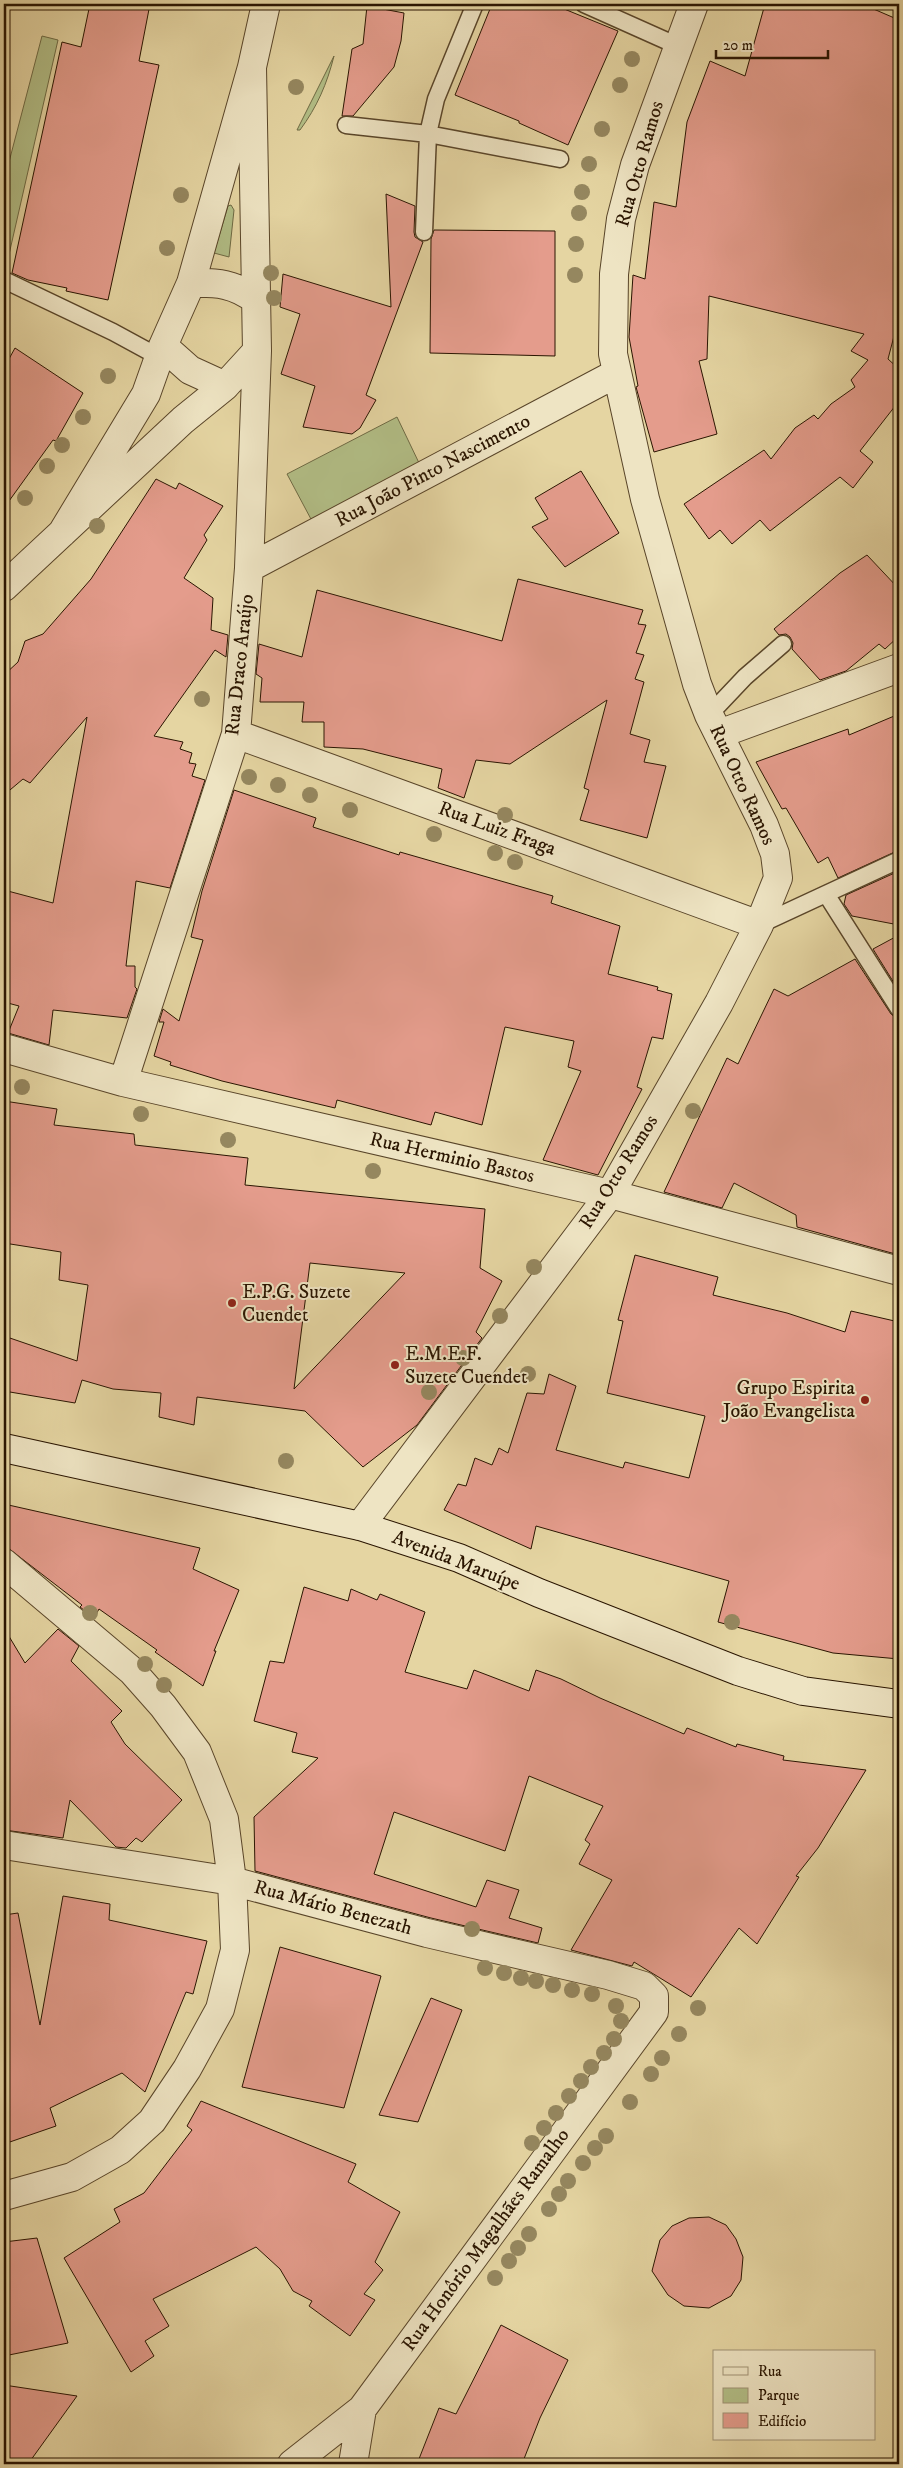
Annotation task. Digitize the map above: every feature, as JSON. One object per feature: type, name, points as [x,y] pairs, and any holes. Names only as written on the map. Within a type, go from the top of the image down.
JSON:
[{"type":"street","points":[[62,533],[146,394],[161,352],[191,284],[252,67],[266,4]]},
{"type":"street","name":"Rua Otto Ramos","points":[[360,1526],[610,1194],[720,1003],[759,925],[778,878],[774,854],[764,825],[714,724],[697,684],[645,499],[613,354],[614,274],[621,219],[635,165],[694,4]]},
{"type":"street","points":[[4,587],[183,420],[225,386],[257,351],[252,67]]},
{"type":"street","points":[[191,284],[228,284],[242,289],[256,300]]},
{"type":"street","name":"Rua Draco Araújo","points":[[123,1082],[236,734],[249,568],[257,351]]},
{"type":"street","points":[[161,352],[190,370],[225,386]]},
{"type":"street","name":"Rua João Pinto Nascimento","points":[[249,568],[617,373]]},
{"type":"street","points":[[714,724],[899,668]]},
{"type":"street","name":"Rua Luiz Fraga","points":[[236,734],[759,925]]},
{"type":"street","name":"Rua Herminio Bastos","points":[[4,1048],[123,1082],[610,1194],[899,1271]]},
{"type":"street","name":"Avenida Maruípe","points":[[4,1448],[360,1526],[459,1558],[539,1593],[738,1670],[803,1691],[899,1704]]},
{"type":"street","points":[[4,1563],[132,1671],[163,1706],[197,1752],[224,1820],[232,1881],[236,1950],[220,2009],[187,2069],[152,2121],[120,2150],[72,2177],[4,2196]]},
{"type":"street","name":"Rua Mário Benezath","points":[[4,1845],[232,1881],[427,1933],[608,1975],[644,1986],[654,1996]]},
{"type":"street","name":"Rua Honôrio Magalhães Ramalho","points":[[292,2464],[362,2409],[654,2012],[654,1996]]},
{"type":"street","points":[[353,2464],[362,2409]]},
{"type":"lane","points":[[424,232],[428,134],[436,99],[475,4]]},
{"type":"lane","points":[[584,4],[678,46]]},
{"type":"lane","points":[[346,125],[428,134],[560,159]]},
{"type":"lane","points":[[4,280],[113,332],[161,352]]},
{"type":"lane","points":[[714,724],[745,677],[783,644]]},
{"type":"lane","points":[[759,925],[899,860]]},
{"type":"lane","points":[[826,894],[899,1009]]},
{"type":"green space","points":[[42,36],[58,40],[5,272],[4,181]]},
{"type":"green space","points":[[334,56],[325,86],[316,104],[300,130],[297,130]]},
{"type":"green space","points":[[231,205],[234,210],[229,257],[214,253],[228,206]]},
{"type":"green space","points":[[397,417],[420,465],[312,521],[287,474]]},
{"type":"building","points":[[90,4],[150,4],[139,61],[159,65],[108,300],[66,291],[67,288],[28,280],[12,273],[62,42],[81,47]]},
{"type":"building","points":[[492,4],[552,4],[618,31],[568,145],[519,123],[519,121],[455,95]]},
{"type":"building","points":[[765,4],[862,4],[899,20],[899,317],[888,359],[899,369],[899,401],[860,451],[873,462],[853,488],[840,477],[770,531],[760,520],[732,544],[720,530],[709,539],[684,504],[764,450],[771,459],[795,428],[814,415],[818,419],[831,404],[855,387],[851,380],[868,360],[851,351],[864,334],[709,296],[707,359],[699,361],[717,434],[654,452],[636,387],[638,386],[629,337],[633,275],[645,279],[654,202],[676,207],[687,122],[710,61],[745,76]]},
{"type":"building","points":[[367,6],[404,13],[401,41],[394,67],[353,116],[342,116],[352,49],[363,44]]},
{"type":"building","points":[[386,194],[415,206],[415,237],[423,242],[366,395],[376,400],[360,428],[352,434],[303,427],[315,386],[281,374],[300,314],[280,307],[283,274],[391,307]]},
{"type":"building","points":[[434,230],[555,231],[555,356],[430,353],[431,239]]},
{"type":"building","points":[[15,348],[83,393],[56,441],[53,440],[4,508],[4,368]]},
{"type":"building","points":[[581,471],[619,533],[565,567],[532,527],[548,519],[535,498]]},
{"type":"building","points":[[156,479],[176,489],[179,483],[223,506],[204,535],[207,540],[184,578],[213,598],[211,630],[228,635],[226,657],[215,650],[154,736],[183,742],[180,749],[192,753],[189,763],[196,764],[192,776],[205,780],[170,888],[136,881],[126,966],[135,966],[135,987],[137,989],[127,1018],[53,1010],[49,1045],[8,1033],[19,1006],[4,1002],[4,890],[53,903],[87,717],[30,783],[23,779],[4,795],[4,675],[18,662],[25,641],[43,634],[91,579]]},
{"type":"building","points":[[867,555],[899,589],[899,636],[885,649],[879,644],[846,671],[820,680],[792,649],[793,643],[790,637],[786,634],[779,635],[774,629],[840,573]]},
{"type":"building","points":[[518,579],[643,610],[638,624],[646,625],[636,653],[644,655],[635,679],[644,682],[630,734],[650,740],[644,762],[666,766],[647,838],[580,820],[589,790],[584,788],[607,700],[510,764],[476,760],[464,798],[438,788],[442,769],[363,749],[324,747],[324,722],[302,722],[304,702],[260,702],[262,678],[256,674],[259,644],[302,657],[317,590],[502,641]]},
{"type":"building","points":[[899,714],[899,850],[838,878],[828,857],[818,863],[786,808],[782,809],[756,762],[848,729],[849,735]]},
{"type":"building","points":[[234,790],[316,818],[313,827],[399,855],[400,852],[553,896],[551,903],[620,926],[608,974],[658,987],[657,990],[672,994],[663,1039],[652,1037],[637,1087],[642,1089],[598,1175],[543,1160],[581,1071],[568,1067],[574,1041],[505,1027],[482,1125],[435,1112],[431,1125],[337,1100],[335,1108],[222,1081],[170,1065],[171,1062],[154,1056],[164,1022],[159,1022],[163,1009],[179,1021],[203,940],[191,937],[202,891]]},
{"type":"building","points":[[899,871],[899,925],[852,916],[844,904],[846,895]]},
{"type":"building","points":[[899,935],[899,991],[873,949]]},
{"type":"building","points":[[855,959],[891,1014],[899,1019],[899,1255],[797,1227],[796,1215],[734,1183],[722,1208],[664,1192],[727,1058],[738,1064],[774,989],[788,996]]},
{"type":"building","points":[[4,1101],[57,1109],[54,1125],[134,1134],[135,1145],[248,1158],[245,1185],[485,1209],[480,1268],[502,1281],[476,1332],[482,1338],[417,1425],[363,1467],[305,1411],[197,1397],[194,1425],[159,1417],[161,1393],[113,1389],[82,1380],[75,1403],[4,1391],[4,1336],[77,1361],[88,1285],[59,1280],[61,1252],[4,1243]],"holes":[[[310,1263],[405,1273],[294,1389]]]},
{"type":"building","points":[[635,1255],[718,1277],[713,1295],[787,1313],[845,1332],[851,1311],[899,1322],[899,1659],[833,1653],[718,1622],[729,1581],[536,1526],[531,1549],[444,1510],[458,1484],[466,1486],[475,1458],[492,1465],[499,1448],[508,1453],[527,1393],[544,1394],[549,1374],[576,1386],[556,1450],[623,1468],[625,1462],[689,1478],[705,1416],[607,1393],[623,1321],[618,1320]]},
{"type":"building","points":[[4,1504],[200,1548],[193,1569],[239,1590],[214,1651],[216,1651],[203,1686],[155,1652],[157,1650],[99,1609],[94,1618],[80,1607],[82,1605],[4,1545]]},
{"type":"building","points":[[304,1587],[348,1601],[351,1589],[377,1600],[380,1594],[425,1612],[405,1672],[467,1689],[474,1670],[529,1691],[536,1670],[561,1679],[684,1734],[687,1728],[736,1747],[737,1744],[784,1756],[783,1760],[866,1770],[818,1848],[796,1876],[799,1877],[757,1944],[739,1928],[691,1997],[634,1962],[632,1966],[571,1950],[612,1880],[579,1864],[590,1844],[585,1840],[603,1806],[529,1776],[505,1851],[394,1812],[374,1874],[476,1907],[487,1880],[519,1890],[509,1918],[542,1928],[538,1943],[431,1918],[255,1871],[254,1817],[318,1758],[292,1752],[297,1733],[254,1721],[270,1661],[284,1663]]},
{"type":"building","points":[[4,1628],[25,1663],[58,1629],[79,1646],[71,1661],[122,1711],[111,1722],[125,1744],[182,1800],[142,1842],[136,1838],[126,1848],[116,1847],[70,1800],[63,1838],[4,1830]]},
{"type":"building","points":[[63,1896],[110,1904],[109,1920],[207,1941],[193,1994],[186,1992],[145,2092],[122,2073],[50,2108],[56,2126],[4,2144],[4,1915],[18,1913],[40,2025]]},
{"type":"building","points":[[280,1947],[381,1976],[344,2108],[242,2087]]},
{"type":"building","points":[[431,1998],[462,2010],[418,2122],[379,2115]]},
{"type":"building","points":[[201,2101],[356,2164],[348,2182],[400,2212],[375,2262],[383,2270],[364,2294],[375,2300],[350,2336],[309,2306],[312,2301],[293,2291],[280,2269],[256,2247],[153,2299],[169,2326],[145,2341],[154,2356],[131,2372],[64,2258],[120,2222],[114,2209],[144,2193],[192,2130],[187,2126]]},
{"type":"building","points":[[709,2217],[726,2225],[736,2239],[743,2257],[741,2280],[731,2296],[709,2308],[684,2306],[668,2295],[652,2271],[660,2240],[672,2226],[689,2218]]},
{"type":"building","points":[[37,2238],[68,2343],[4,2356],[4,2242]]},
{"type":"building","points":[[501,2325],[568,2360],[540,2418],[522,2464],[417,2464],[439,2408],[456,2414]]},
{"type":"building","points":[[4,2385],[77,2396],[28,2464],[4,2464]]},
{"type":"place","name":"E.P.G. Suzete Cuendet","points":[[232,1303]]},
{"type":"place","name":"E.M.E.F. Suzete Cuendet","points":[[395,1365]]},
{"type":"place","name":"Grupo Espirita João Evangelista","points":[[865,1400]]}]
